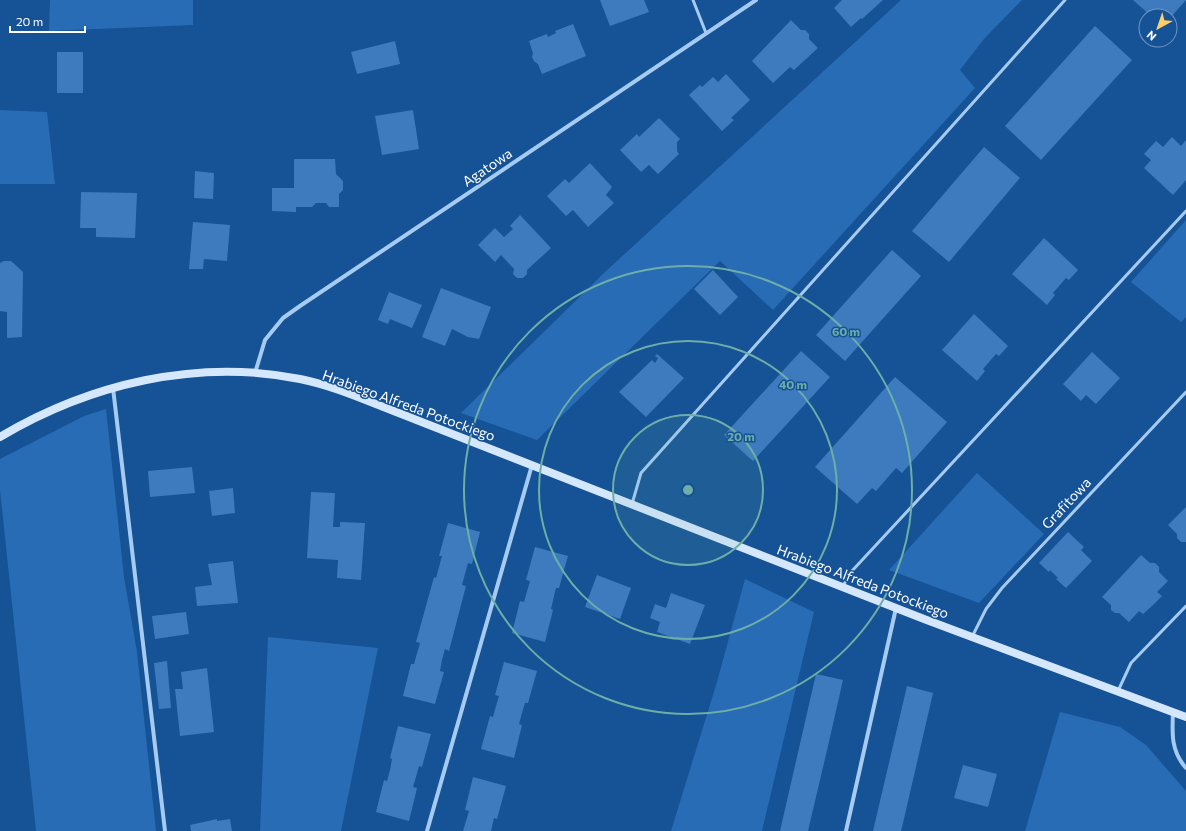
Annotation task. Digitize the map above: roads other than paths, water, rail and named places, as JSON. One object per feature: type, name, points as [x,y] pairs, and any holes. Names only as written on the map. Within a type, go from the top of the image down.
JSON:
[{"type":"street","name":"Agatowa","points":[[255,373],[265,340],[283,318],[756,0]]},
{"type":"street","name":"Hrabiego Alfreda Potockiego","points":[[0,437],[56,408],[84,396],[113,387],[147,380],[198,373],[255,373],[300,379],[344,392],[896,608],[1186,716]]},
{"type":"street","points":[[113,387],[165,831]]},
{"type":"street","points":[[427,831],[532,465]]},
{"type":"street","points":[[846,831],[896,608]]},
{"type":"street","points":[[1173,712],[1173,747],[1179,759],[1186,768]]},
{"type":"lane","points":[[693,0],[706,33]]},
{"type":"lane","points":[[632,504],[641,473],[1066,0]]},
{"type":"lane","points":[[842,587],[851,572],[1186,211]]},
{"type":"lane","name":"Grafitowa","points":[[972,637],[986,609],[1002,588],[1186,392]]},
{"type":"lane","points":[[1118,691],[1131,663],[1186,606]]}]
